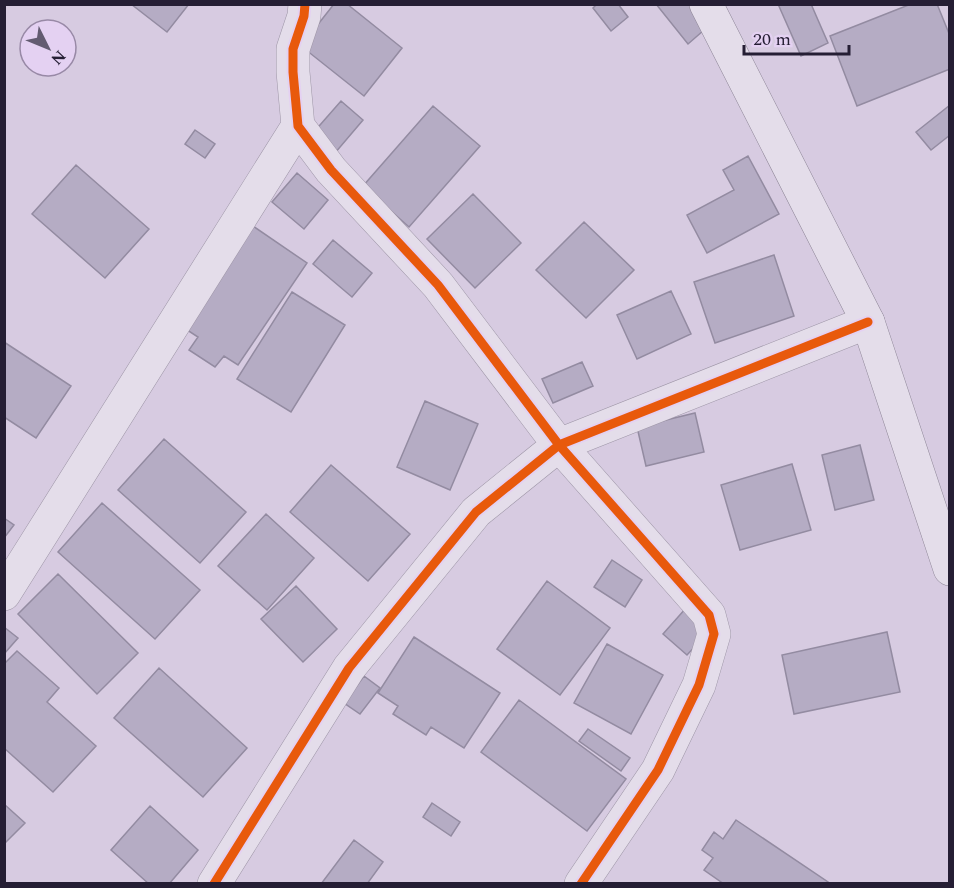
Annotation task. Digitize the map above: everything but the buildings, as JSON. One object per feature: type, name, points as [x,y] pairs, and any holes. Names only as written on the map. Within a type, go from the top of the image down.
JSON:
[{"type":"street","points":[[305,4],[304,16],[293,49],[298,126],[331,170],[438,285],[559,445],[709,615],[714,634],[699,685],[658,770],[581,884]]},
{"type":"street","points":[[706,4],[868,322],[950,569]]},
{"type":"street","points":[[4,594],[298,126]]},
{"type":"street","points":[[214,884],[349,668],[476,512],[559,445],[868,322]]},
{"type":"cycle path","points":[[305,4],[304,16],[293,49],[298,126],[331,170],[438,285],[559,445],[709,615],[714,634],[699,685],[658,770],[581,884]]},
{"type":"cycle path","points":[[214,884],[349,668],[476,512],[559,445],[868,322]]}]
